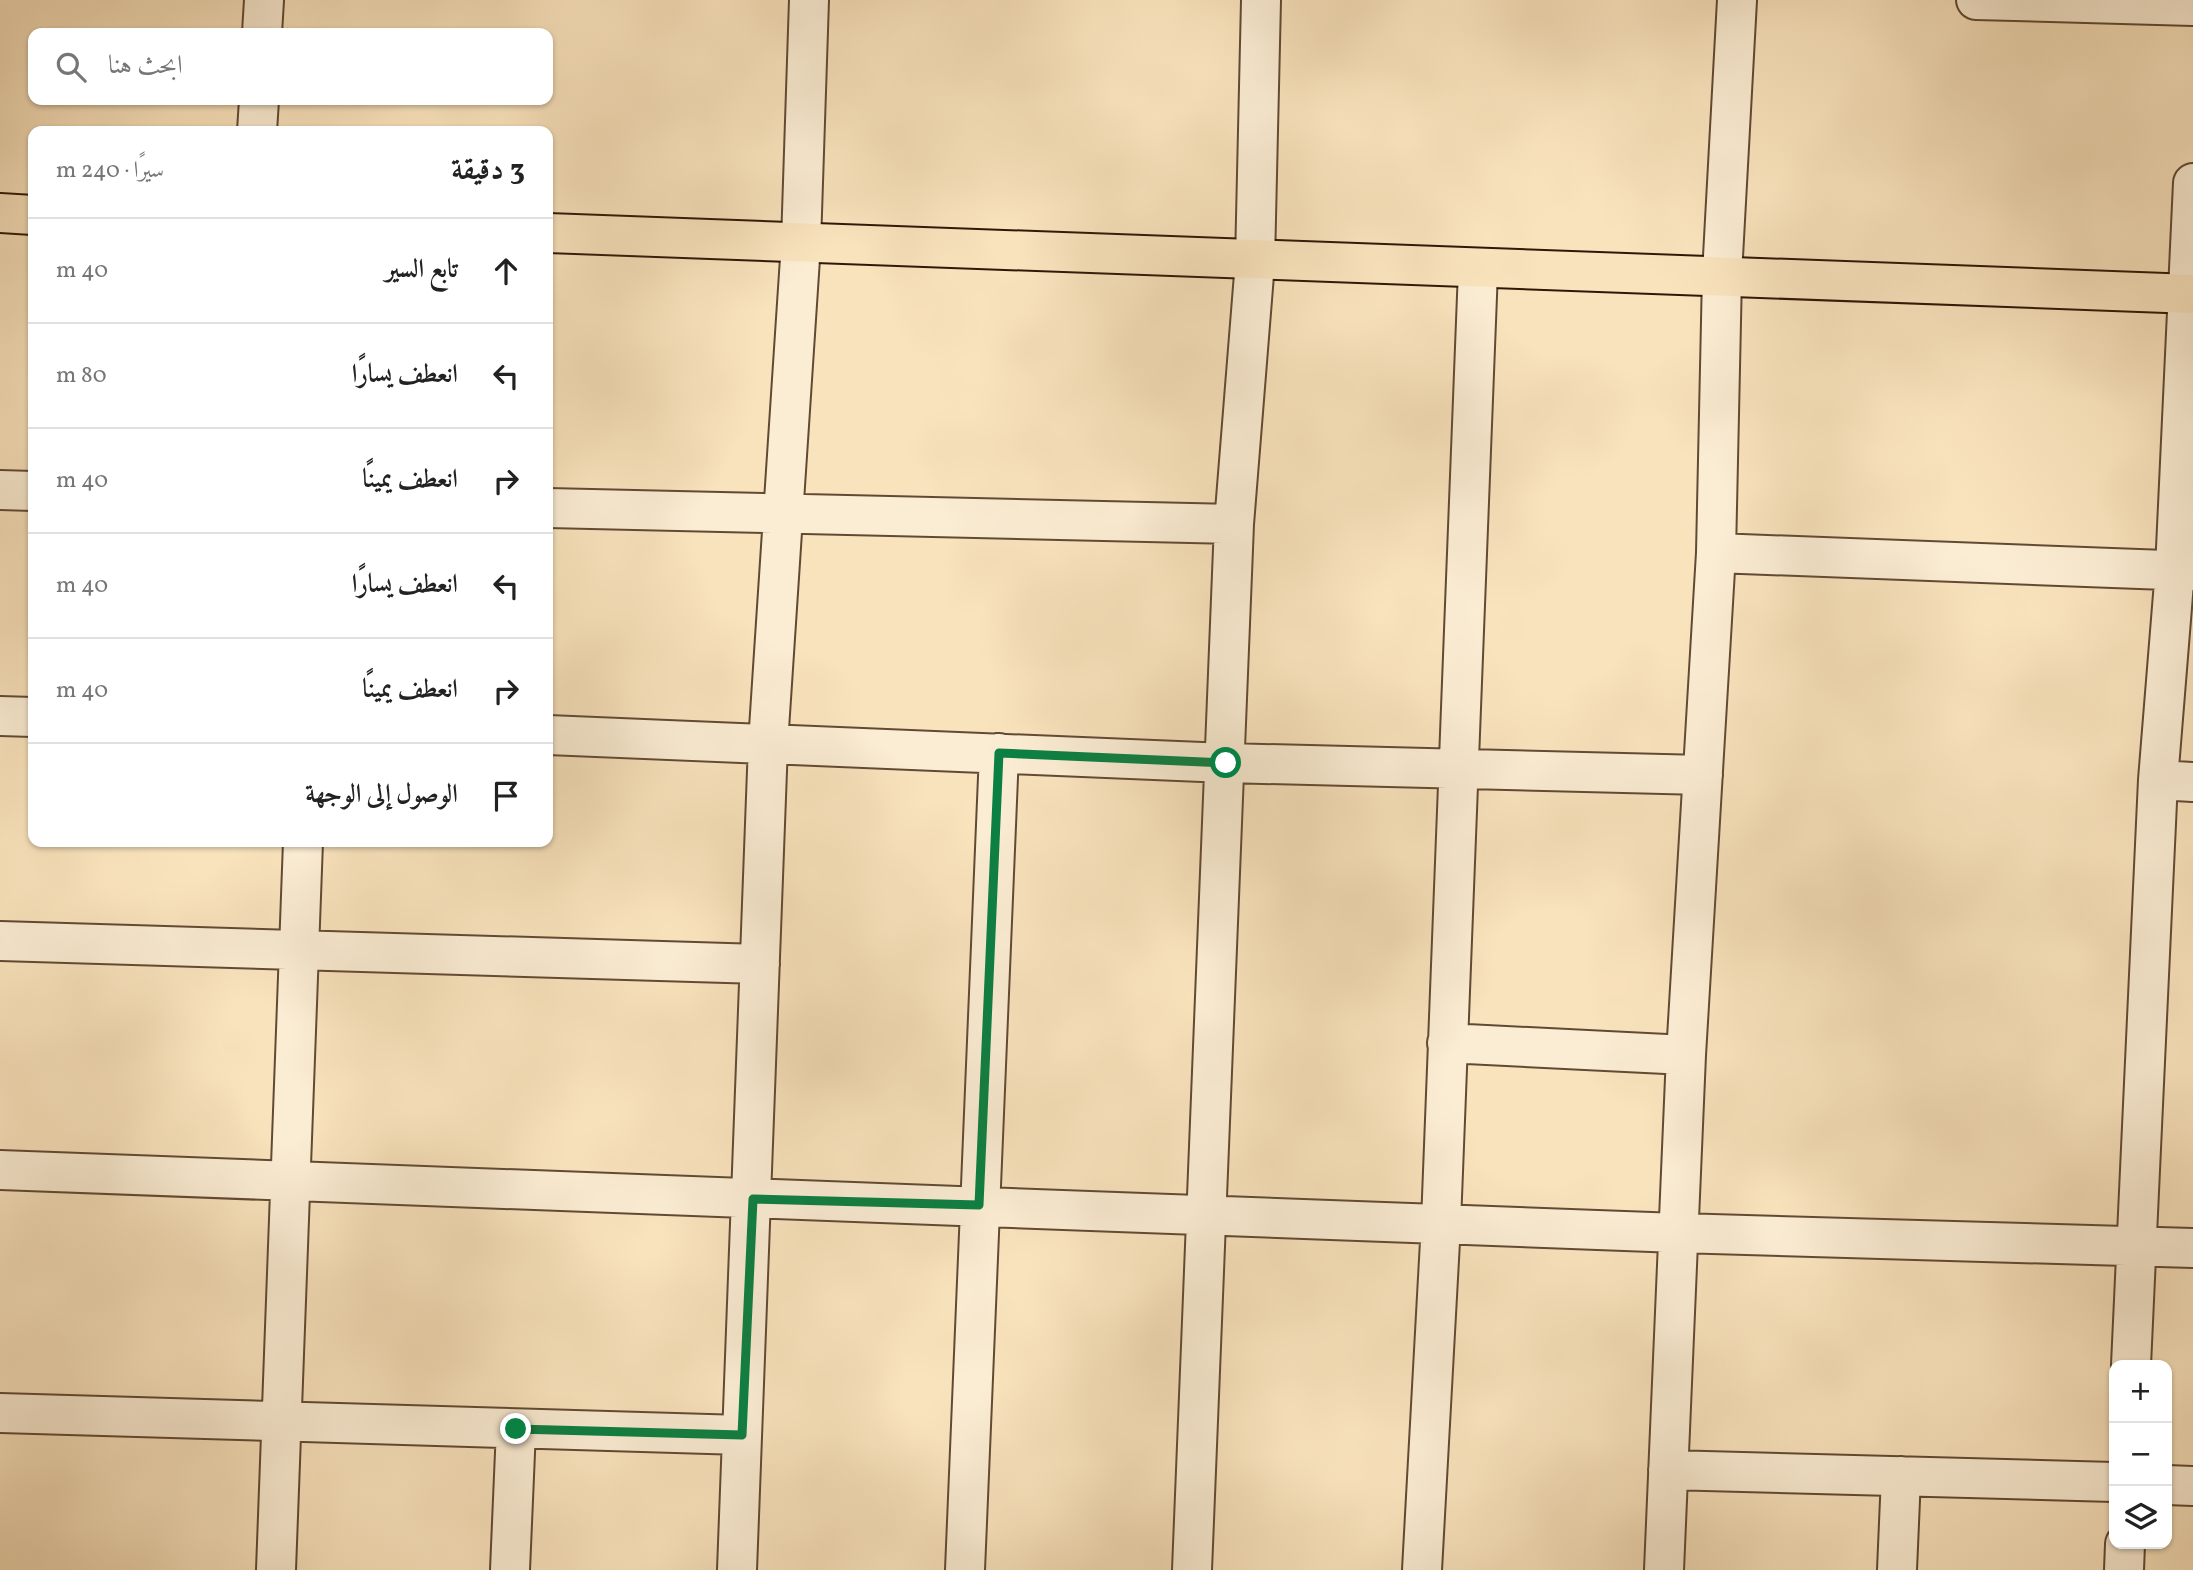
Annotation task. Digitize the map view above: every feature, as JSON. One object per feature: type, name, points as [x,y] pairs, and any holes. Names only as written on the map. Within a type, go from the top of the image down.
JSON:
[{"type":"main road","points":[[0,213],[28,215]]},
{"type":"main road","points":[[553,233],[1255,262],[1722,275],[2190,294]]},
{"type":"street","points":[[262,28],[264,0]]},
{"type":"street","points":[[737,1570],[768,744],[801,243],[809,0]]},
{"type":"street","points":[[1192,1570],[1234,524],[1255,262],[1261,0]]},
{"type":"street","points":[[1664,1570],[1686,1055],[1716,553],[1722,275],[1737,0]]},
{"type":"street","points":[[1976,0],[2193,6]]},
{"type":"street","points":[[257,126],[259,105]]},
{"type":"street","points":[[2131,1360],[2134,1246],[2175,781],[2184,571],[2193,183]]},
{"type":"street","points":[[1422,1570],[1441,1223],[1478,270]]},
{"type":"street","points":[[0,490],[28,491]]},
{"type":"street","points":[[553,508],[1234,524]]},
{"type":"street","points":[[1716,553],[2184,571]]},
{"type":"street","points":[[0,716],[28,717]]},
{"type":"street","points":[[553,735],[1226,763],[1703,775]]},
{"type":"street","points":[[965,1570],[999,753]]},
{"type":"street","points":[[276,1570],[303,847]]},
{"type":"street","points":[[0,941],[760,964]]},
{"type":"street","points":[[1447,1043],[1686,1055]]},
{"type":"street","points":[[0,1170],[1678,1233],[2193,1248]]},
{"type":"street","points":[[0,1413],[742,1435]]},
{"type":"street","points":[[510,1570],[516,1429]]},
{"type":"street","points":[[1668,1470],[2109,1482]]},
{"type":"street","points":[[1897,1570],[1901,1476]]},
{"type":"street","points":[[2172,1485],[2193,1486]]},
{"type":"street","points":[[2124,1570],[2125,1549]]},
{"type":"route","points":[[516,1429],[742,1435],[753,1199],[979,1205],[999,753],[1226,763]]}]
